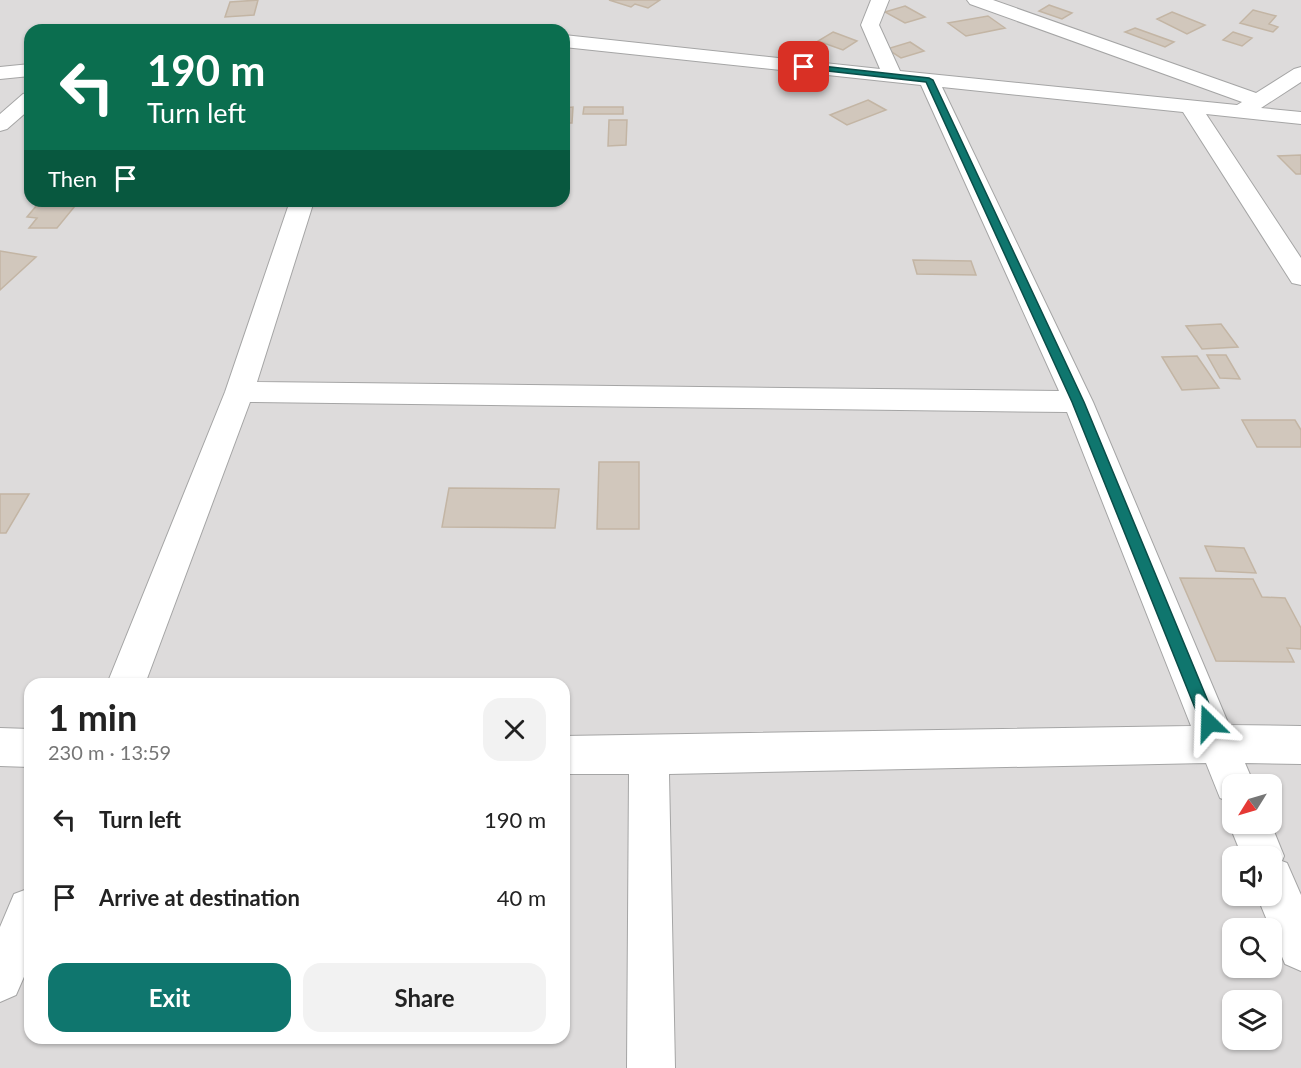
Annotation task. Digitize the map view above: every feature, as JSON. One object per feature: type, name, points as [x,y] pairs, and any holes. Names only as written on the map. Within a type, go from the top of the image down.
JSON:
[{"type":"street","points":[[880,0],[870,25],[892,75]]},
{"type":"street","points":[[976,0],[1258,101]]},
{"type":"street","points":[[570,42],[1301,118]]},
{"type":"street","points":[[0,73],[24,71]]},
{"type":"street","points":[[1241,112],[1301,73]]},
{"type":"street","points":[[929,80],[1078,402],[1230,774]]},
{"type":"street","points":[[0,125],[24,103]]},
{"type":"street","points":[[1191,108],[1301,277]]},
{"type":"street","points":[[128,678],[239,392],[300,207]]},
{"type":"street","points":[[239,392],[1078,402]]},
{"type":"street","points":[[570,755],[1218,744],[1301,746]]},
{"type":"street","points":[[0,747],[24,748]]},
{"type":"street","points":[[649,755],[651,1068]]},
{"type":"street","points":[[1282,902],[1301,948]]},
{"type":"street","points":[[0,979],[24,924]]},
{"type":"shaded area","points":[[0,0],[1301,0],[1301,1068],[0,1068]]},
{"type":"building","points":[[258,0],[254,15],[225,17],[230,2]]},
{"type":"building","points":[[609,0],[660,0],[648,8],[635,4],[631,7]]},
{"type":"building","points":[[1049,5],[1072,13],[1062,19],[1039,11]]},
{"type":"building","points":[[905,6],[925,17],[905,23],[885,12]]},
{"type":"building","points":[[1253,10],[1276,16],[1269,24],[1278,27],[1273,32],[1240,23]]},
{"type":"building","points":[[1172,12],[1205,25],[1187,34],[1157,19]]},
{"type":"building","points":[[988,16],[1005,28],[966,36],[948,23]]},
{"type":"building","points":[[1135,28],[1174,42],[1165,47],[1125,32]]},
{"type":"building","points":[[833,32],[857,41],[843,50],[818,41]]},
{"type":"building","points":[[1233,32],[1252,38],[1242,46],[1223,40]]},
{"type":"building","points":[[910,42],[924,51],[901,58],[887,49]]},
{"type":"building","points":[[868,100],[886,110],[847,125],[830,115]]},
{"type":"building","points":[[570,107],[573,107],[572,123],[570,123]]},
{"type":"building","points":[[584,107],[623,107],[623,114],[583,114]]},
{"type":"building","points":[[609,120],[627,120],[626,145],[608,146]]},
{"type":"building","points":[[1301,155],[1301,174],[1296,174],[1278,156]]},
{"type":"building","points":[[35,207],[74,207],[57,228],[29,228],[37,218],[27,217]]},
{"type":"building","points":[[0,251],[36,257],[0,290]]},
{"type":"building","points":[[913,260],[971,261],[976,275],[917,274]]},
{"type":"building","points":[[1221,324],[1238,347],[1202,349],[1186,326]]},
{"type":"building","points":[[1207,355],[1226,355],[1240,379],[1220,378]]},
{"type":"building","points":[[1197,356],[1219,388],[1182,390],[1162,357]]},
{"type":"building","points":[[1242,420],[1295,420],[1301,430],[1301,447],[1257,447]]},
{"type":"building","points":[[599,462],[639,462],[639,529],[597,529]]},
{"type":"building","points":[[449,488],[559,489],[555,528],[442,527]]},
{"type":"building","points":[[0,494],[29,494],[6,533],[0,533]]},
{"type":"building","points":[[1205,546],[1244,548],[1256,573],[1216,571]]},
{"type":"building","points":[[1180,578],[1253,579],[1262,597],[1285,598],[1301,628],[1301,649],[1287,648],[1294,662],[1216,661]]},
{"type":"route","points":[[804,67],[929,80],[1078,402],[1209,723]]}]
